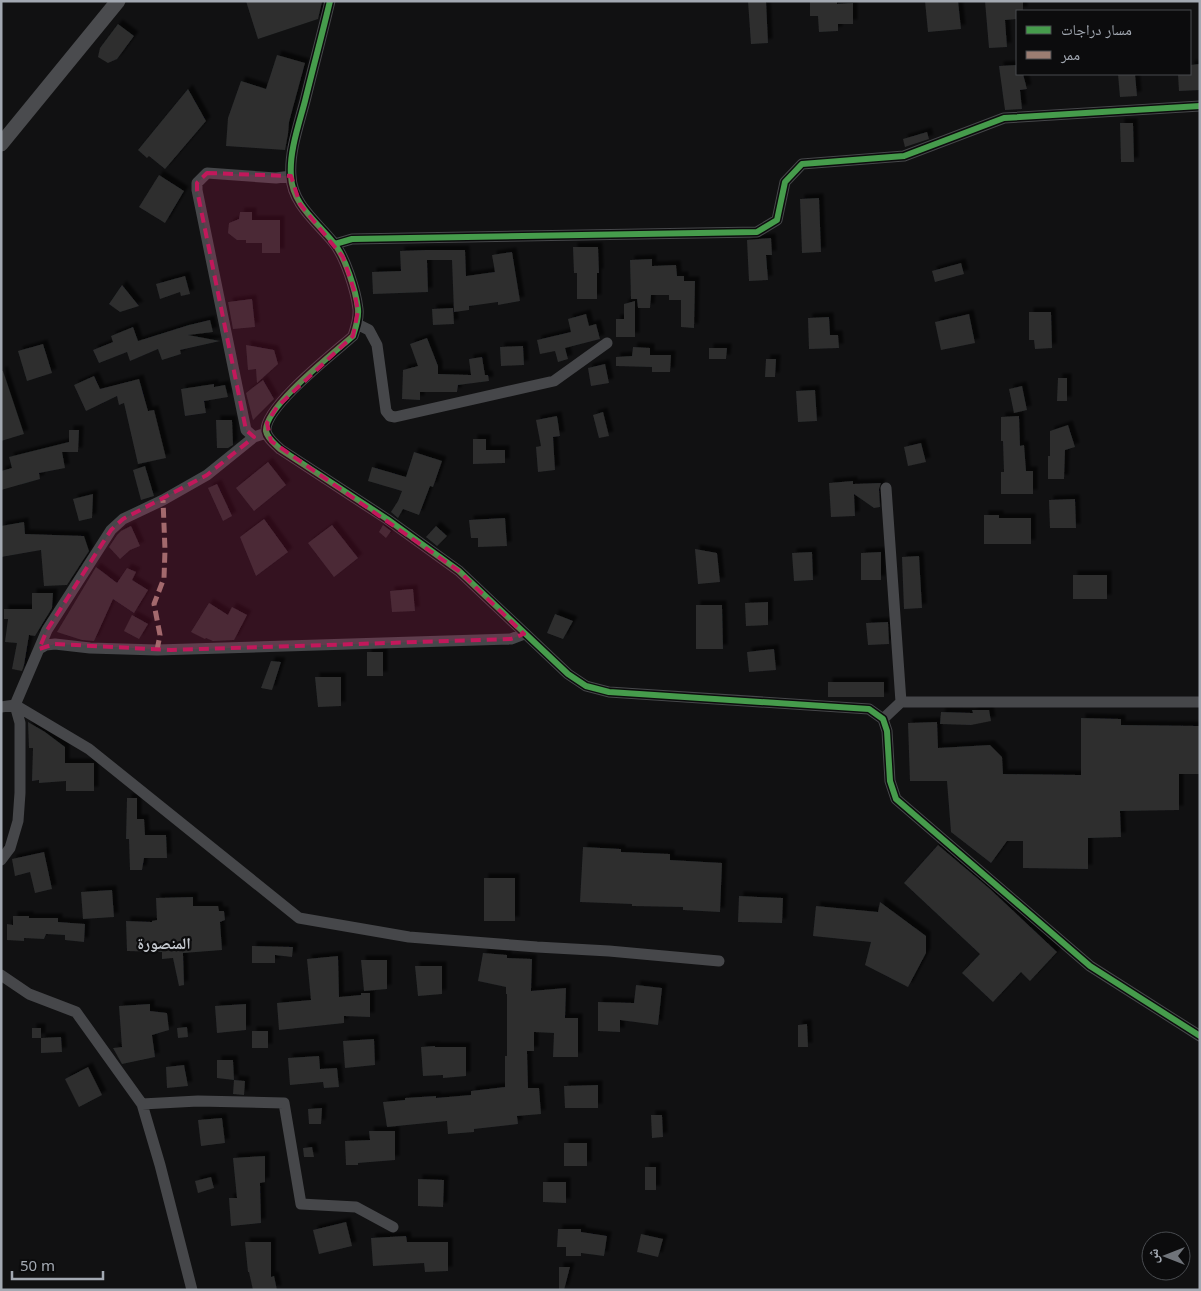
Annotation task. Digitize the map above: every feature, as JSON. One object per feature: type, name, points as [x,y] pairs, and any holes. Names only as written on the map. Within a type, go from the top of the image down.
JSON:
[{"type":"main road","points":[[1,144],[118,1]]},
{"type":"street","points":[[330,1],[294,144],[291,176],[294,191],[300,204],[335,244],[343,257],[354,290],[358,311],[357,324],[353,336],[299,383],[277,407],[267,423],[266,433],[271,441],[280,449],[387,519],[459,571],[568,674],[586,686],[609,692],[869,709],[882,719],[887,731],[890,781],[896,800],[1090,966],[1200,1036]]},
{"type":"street","points":[[335,244],[352,239],[757,232],[777,220],[785,182],[802,164],[904,156],[1004,118],[1200,106]]},
{"type":"street","points":[[254,437],[246,430],[197,183],[207,173],[276,178],[291,176]]},
{"type":"street","points":[[357,324],[369,330],[377,345],[386,411],[390,416],[395,417],[554,381],[607,343]]},
{"type":"street","points":[[1,860],[10,848],[18,821],[20,723],[15,705],[46,630],[111,530],[124,519],[207,475],[254,437],[266,433]]},
{"type":"street","points":[[886,488],[901,702]]},
{"type":"street","points":[[39,649],[46,645],[55,644],[90,648],[181,650],[511,640],[524,634]]},
{"type":"street","points":[[882,719],[901,702],[1200,702]]},
{"type":"street","points":[[1,707],[15,705],[89,749],[299,918],[409,937],[719,961]]},
{"type":"street","points":[[1,975],[29,994],[76,1012],[142,1104],[160,1165],[192,1290]]},
{"type":"street","points":[[142,1104],[198,1101],[284,1103],[301,1204],[356,1207],[393,1227]]},
{"type":"highlighted area","points":[[207,173],[291,176],[300,204],[343,257],[354,290],[358,311],[353,336],[277,407],[267,423],[271,441],[459,571],[524,634],[511,639],[171,650],[55,644],[39,649],[47,630],[111,530],[123,519],[207,475],[254,437],[246,430],[197,190],[197,183]]},
{"type":"building","points":[[246,1],[322,2],[318,19],[258,39]]},
{"type":"building","points":[[748,1],[766,1],[768,43],[751,44]]},
{"type":"building","points":[[810,1],[837,1],[837,4],[853,3],[853,24],[838,24],[838,31],[819,32],[818,16],[810,16]]},
{"type":"building","points":[[925,1],[958,1],[961,29],[928,32]]},
{"type":"building","points":[[985,1],[1023,1],[1023,10],[1016,10],[1016,19],[1005,20],[1007,47],[989,48]]},
{"type":"building","points":[[118,24],[134,36],[117,59],[108,63],[98,57],[100,48]]},
{"type":"building","points":[[277,55],[305,63],[289,122],[285,150],[226,146],[228,118],[241,81],[266,89]]},
{"type":"building","points":[[1200,64],[1200,90],[1179,91],[1178,75],[1191,75],[1191,65]]},
{"type":"building","points":[[1016,65],[1016,75],[1023,75],[1027,89],[1020,90],[1022,109],[1005,110],[999,66]]},
{"type":"building","points":[[1118,75],[1135,75],[1137,96],[1120,97]]},
{"type":"building","points":[[188,89],[206,121],[165,169],[138,150]]},
{"type":"building","points":[[1120,123],[1133,123],[1134,162],[1121,162]]},
{"type":"building","points":[[927,132],[929,139],[905,147],[903,139]]},
{"type":"building","points":[[159,175],[184,191],[165,223],[139,207]]},
{"type":"building","points":[[819,198],[821,252],[802,253],[800,199]]},
{"type":"building","points":[[240,212],[252,212],[252,220],[280,220],[280,253],[262,253],[262,243],[246,243],[246,240],[237,240],[228,233],[229,223],[239,219]]},
{"type":"building","points":[[771,238],[772,255],[766,255],[768,280],[749,281],[747,240]]},
{"type":"building","points":[[573,247],[598,247],[597,299],[577,299],[577,273],[574,273]]},
{"type":"building","points":[[465,250],[466,276],[495,272],[492,255],[512,252],[520,301],[498,305],[498,302],[469,306],[469,310],[454,312],[452,260],[427,260],[428,292],[373,294],[372,272],[401,271],[400,251]]},
{"type":"building","points":[[652,259],[652,266],[676,265],[677,276],[684,276],[684,281],[695,281],[694,328],[681,327],[681,300],[669,300],[669,295],[651,295],[650,308],[638,308],[637,299],[631,299],[630,260]]},
{"type":"building","points":[[961,263],[964,274],[935,282],[932,271]]},
{"type":"building","points":[[185,276],[190,294],[181,296],[180,292],[160,299],[156,284]]},
{"type":"building","points":[[122,285],[139,306],[120,312],[109,304]]},
{"type":"building","points":[[252,299],[255,327],[233,329],[228,302]]},
{"type":"building","points":[[635,301],[635,337],[616,337],[616,319],[624,319],[624,304]]},
{"type":"building","points":[[453,308],[454,324],[433,325],[432,309]]},
{"type":"building","points":[[1029,312],[1051,312],[1052,348],[1035,349],[1034,340],[1029,340]]},
{"type":"building","points":[[586,314],[589,326],[596,324],[600,339],[565,348],[568,359],[558,362],[555,351],[540,354],[537,340],[571,332],[568,319]]},
{"type":"building","points":[[969,314],[975,343],[941,350],[935,322]]},
{"type":"building","points":[[829,317],[830,335],[838,335],[839,348],[809,349],[808,318]]},
{"type":"building","points":[[210,320],[213,332],[188,335],[220,341],[180,350],[181,354],[162,360],[158,349],[130,361],[127,352],[99,363],[93,350],[113,342],[111,336],[133,327],[138,341]]},
{"type":"building","points":[[427,338],[438,366],[438,374],[471,375],[469,359],[482,357],[485,375],[488,375],[489,381],[458,385],[457,392],[420,392],[420,400],[402,399],[403,370],[418,366],[410,344]]},
{"type":"building","points":[[43,344],[52,373],[27,381],[18,351]]},
{"type":"building","points":[[246,345],[274,350],[278,364],[257,383],[256,369],[248,370]]},
{"type":"building","points":[[523,346],[524,365],[501,366],[500,347]]},
{"type":"building","points":[[633,347],[650,348],[650,355],[671,355],[670,372],[652,372],[652,367],[616,366],[616,357],[632,356]]},
{"type":"building","points":[[709,348],[727,348],[726,359],[709,359]]},
{"type":"building","points":[[766,359],[776,359],[775,377],[765,377]]},
{"type":"building","points":[[605,364],[609,383],[591,386],[588,368]]},
{"type":"building","points":[[1,371],[3,371],[24,434],[1,441]]},
{"type":"building","points":[[94,376],[100,389],[139,379],[148,411],[154,410],[166,458],[138,464],[124,403],[119,405],[117,396],[86,411],[74,385]]},
{"type":"building","points":[[1058,378],[1067,378],[1067,401],[1057,401]]},
{"type":"building","points":[[263,380],[274,399],[253,420],[246,393]]},
{"type":"building","points":[[214,384],[214,387],[225,385],[228,397],[204,401],[206,413],[185,416],[181,389]]},
{"type":"building","points":[[1022,386],[1027,410],[1014,413],[1009,389]]},
{"type":"building","points":[[815,390],[817,421],[798,422],[796,391]]},
{"type":"building","points":[[603,412],[609,436],[599,438],[593,415]]},
{"type":"building","points":[[557,416],[560,436],[553,437],[555,470],[538,472],[536,447],[541,446],[536,420]]},
{"type":"building","points":[[1019,416],[1020,446],[1024,445],[1026,471],[1033,471],[1033,494],[1001,494],[1001,472],[1004,472],[1001,417]]},
{"type":"building","points":[[216,420],[232,420],[233,445],[228,448],[217,448]]},
{"type":"building","points":[[1068,425],[1075,447],[1065,450],[1064,479],[1048,479],[1050,431]]},
{"type":"building","points":[[69,430],[79,430],[78,452],[62,452],[65,468],[39,473],[40,479],[1,490],[1,471],[12,468],[9,457],[69,442]]},
{"type":"building","points":[[473,439],[486,439],[486,450],[505,450],[505,463],[473,464]]},
{"type":"building","points":[[921,443],[926,462],[908,466],[904,447]]},
{"type":"building","points":[[414,452],[442,461],[433,487],[430,486],[419,515],[403,509],[398,518],[391,512],[402,491],[368,481],[372,467],[406,477]]},
{"type":"building","points":[[268,462],[286,485],[254,511],[236,488]]},
{"type":"building","points":[[145,466],[154,496],[141,500],[133,470]]},
{"type":"building","points":[[853,481],[853,484],[881,483],[879,489],[880,507],[874,508],[854,494],[855,516],[831,517],[829,483]]},
{"type":"building","points":[[217,484],[232,516],[223,521],[208,488]]},
{"type":"building","points":[[93,494],[92,518],[79,521],[73,499]]},
{"type":"building","points":[[1075,499],[1076,528],[1050,528],[1049,500]]},
{"type":"building","points":[[984,515],[999,515],[999,518],[1031,518],[1031,544],[984,544]]},
{"type":"building","points":[[505,518],[507,546],[478,547],[478,538],[471,538],[469,520]]},
{"type":"building","points":[[264,519],[288,552],[256,576],[240,537]]},
{"type":"building","points":[[24,522],[25,534],[84,536],[89,551],[67,585],[44,586],[41,550],[1,557],[1,526]]},
{"type":"building","points":[[332,525],[358,558],[334,577],[308,543]]},
{"type":"building","points":[[383,525],[391,531],[386,538],[379,532]]},
{"type":"building","points":[[131,526],[140,546],[130,550],[120,559],[109,547],[121,531]]},
{"type":"building","points":[[436,526],[447,536],[437,546],[426,537]]},
{"type":"building","points":[[695,549],[717,553],[720,582],[698,584]]},
{"type":"building","points":[[812,552],[813,580],[794,581],[792,553]]},
{"type":"building","points":[[881,552],[881,580],[861,580],[861,553]]},
{"type":"building","points":[[919,556],[922,608],[904,609],[902,557]]},
{"type":"building","points":[[96,567],[117,583],[127,568],[136,572],[132,580],[148,590],[134,613],[113,599],[94,641],[82,640],[57,632]]},
{"type":"building","points":[[1073,575],[1107,575],[1107,599],[1073,599]]},
{"type":"building","points":[[413,589],[415,611],[392,612],[390,591]]},
{"type":"building","points":[[32,593],[53,593],[52,608],[35,636],[29,635],[22,671],[12,669],[17,643],[5,642],[8,619],[4,619],[4,609],[32,609]]},
{"type":"building","points":[[768,602],[768,625],[746,626],[745,603]]},
{"type":"building","points":[[209,603],[228,615],[232,607],[247,615],[234,640],[213,641],[191,632]]},
{"type":"building","points":[[696,605],[722,605],[723,649],[696,649]]},
{"type":"building","points":[[555,614],[573,621],[563,639],[547,633]]},
{"type":"building","points":[[132,615],[148,624],[139,639],[124,631]]},
{"type":"building","points":[[888,622],[889,644],[868,645],[866,623]]},
{"type":"building","points":[[774,649],[776,670],[749,672],[747,652]]},
{"type":"building","points":[[367,652],[383,652],[383,676],[367,676]]},
{"type":"building","points":[[271,661],[281,662],[272,690],[261,688]]},
{"type":"building","points":[[315,677],[341,677],[341,706],[318,707]]},
{"type":"building","points":[[828,682],[884,682],[884,697],[828,697]]},
{"type":"building","points":[[972,710],[989,710],[991,721],[971,725],[940,724],[941,712],[973,713]]},
{"type":"building","points":[[1081,718],[1121,719],[1121,725],[1200,726],[1200,774],[1179,774],[1179,810],[1120,811],[1121,837],[1088,838],[1088,869],[1023,868],[1023,841],[1007,841],[991,863],[951,832],[947,781],[910,781],[908,723],[937,722],[938,748],[990,745],[1002,757],[1003,774],[1081,775]]},
{"type":"building","points":[[28,722],[65,747],[65,763],[94,763],[94,791],[66,791],[66,781],[39,783],[39,780],[32,781],[33,748],[29,748]]},
{"type":"building","points":[[127,798],[137,798],[137,819],[144,819],[145,835],[166,835],[167,858],[144,858],[142,870],[130,870],[129,839],[126,839]]},
{"type":"building","points":[[938,845],[990,889],[1057,952],[1030,981],[1021,972],[993,1002],[962,973],[980,954],[904,883]]},
{"type":"building","points":[[583,847],[621,849],[621,852],[670,854],[670,860],[722,863],[720,912],[683,910],[683,907],[580,902]]},
{"type":"building","points":[[44,852],[52,889],[35,893],[30,872],[15,876],[12,859]]},
{"type":"building","points":[[484,878],[515,878],[515,921],[484,921]]},
{"type":"building","points":[[112,890],[114,917],[83,919],[81,892]]},
{"type":"building","points":[[739,896],[783,898],[782,923],[738,922]]},
{"type":"building","points":[[193,897],[193,906],[218,906],[219,911],[224,911],[225,920],[220,922],[222,950],[183,953],[184,985],[179,986],[173,958],[162,959],[162,952],[127,951],[126,921],[152,922],[157,920],[156,898]]},
{"type":"building","points":[[880,902],[926,936],[926,953],[908,987],[865,965],[871,942],[813,936],[816,906],[878,912]]},
{"type":"building","points":[[13,916],[58,918],[58,922],[85,924],[84,942],[65,940],[65,935],[46,934],[44,939],[24,938],[24,941],[7,940],[7,924],[13,925]]},
{"type":"building","points":[[252,946],[293,947],[292,957],[275,955],[275,963],[252,963]]},
{"type":"building","points":[[483,953],[507,955],[507,958],[532,959],[531,991],[566,988],[565,1018],[578,1018],[578,1057],[553,1057],[554,1033],[534,1032],[534,1051],[527,1051],[528,1088],[539,1088],[541,1114],[517,1116],[518,1124],[474,1129],[474,1132],[448,1134],[447,1121],[387,1127],[383,1102],[405,1100],[405,1098],[471,1095],[471,1091],[505,1087],[505,1056],[507,1056],[506,987],[478,981]]},
{"type":"building","points":[[338,956],[339,997],[370,993],[370,1017],[344,1016],[344,1023],[279,1030],[277,1003],[311,1000],[307,959]]},
{"type":"building","points":[[361,960],[387,960],[387,989],[364,991]]},
{"type":"building","points":[[415,966],[442,966],[442,994],[418,996]]},
{"type":"building","points":[[636,985],[662,988],[658,1025],[620,1020],[620,1032],[598,1031],[598,1002],[634,1003]]},
{"type":"building","points":[[150,1004],[150,1011],[167,1013],[169,1030],[152,1035],[155,1057],[122,1064],[113,1048],[122,1047],[119,1006]]},
{"type":"building","points":[[246,1004],[246,1030],[217,1033],[215,1006]]},
{"type":"building","points":[[807,1024],[808,1047],[798,1047],[798,1025]]},
{"type":"building","points":[[187,1027],[188,1037],[178,1038],[177,1028]]},
{"type":"building","points":[[32,1028],[41,1028],[41,1038],[32,1038]]},
{"type":"building","points":[[252,1031],[268,1031],[268,1048],[252,1048]]},
{"type":"building","points":[[61,1037],[62,1052],[41,1053],[41,1038]]},
{"type":"building","points":[[374,1039],[375,1065],[345,1068],[343,1041]]},
{"type":"building","points":[[421,1047],[466,1047],[466,1076],[443,1078],[443,1075],[423,1076]]},
{"type":"building","points":[[319,1056],[320,1069],[337,1068],[339,1087],[324,1088],[323,1082],[290,1085],[288,1058]]},
{"type":"building","points":[[217,1060],[233,1060],[234,1080],[217,1078]]},
{"type":"building","points":[[184,1065],[188,1086],[167,1088],[166,1067]]},
{"type":"building","points":[[88,1067],[102,1095],[79,1107],[65,1079]]},
{"type":"building","points":[[234,1080],[245,1081],[244,1095],[233,1094]]},
{"type":"building","points":[[598,1085],[598,1108],[565,1108],[564,1086]]},
{"type":"building","points":[[322,1108],[321,1124],[309,1124],[308,1109]]},
{"type":"building","points":[[651,1115],[662,1115],[663,1137],[652,1138]]},
{"type":"building","points":[[222,1118],[225,1143],[201,1146],[198,1120]]},
{"type":"building","points":[[369,1131],[395,1131],[395,1160],[346,1165],[345,1141],[370,1140]]},
{"type":"building","points":[[564,1143],[587,1143],[587,1166],[564,1166]]},
{"type":"building","points":[[312,1147],[314,1157],[304,1157],[303,1148]]},
{"type":"building","points":[[265,1156],[265,1182],[260,1183],[261,1223],[231,1226],[229,1198],[237,1198],[233,1158]]},
{"type":"building","points":[[645,1167],[656,1167],[656,1190],[645,1190]]},
{"type":"building","points":[[211,1177],[214,1188],[198,1193],[195,1181]]},
{"type":"building","points":[[418,1179],[444,1180],[443,1207],[418,1206]]},
{"type":"building","points":[[543,1182],[566,1182],[566,1203],[543,1202]]},
{"type":"building","points":[[346,1222],[352,1246],[319,1254],[313,1230]]},
{"type":"building","points":[[558,1229],[581,1229],[581,1232],[607,1236],[604,1256],[581,1253],[581,1256],[566,1256],[566,1247],[557,1247]]},
{"type":"building","points":[[641,1234],[663,1239],[658,1257],[637,1252]]},
{"type":"building","points":[[406,1236],[407,1242],[448,1242],[448,1271],[425,1272],[424,1263],[373,1266],[371,1238]]},
{"type":"building","points":[[245,1242],[271,1242],[271,1277],[274,1276],[277,1290],[253,1290],[248,1272]]},
{"type":"building","points":[[559,1267],[570,1267],[564,1290],[559,1290]]},
{"type":"marked path","points":[[157,650],[160,635],[154,604],[164,578],[163,500]]},
{"type":"cycle path","points":[[330,1],[295,138],[291,176],[292,186],[306,212],[333,242],[342,256],[355,293],[358,319],[353,336],[302,381],[276,408],[268,421],[266,431],[270,438],[280,449],[387,519],[459,571],[568,674],[586,686],[609,692],[869,709],[883,719],[887,731],[890,781],[896,799],[1090,966],[1200,1036]]},
{"type":"cycle path","points":[[335,244],[352,239],[757,232],[777,220],[785,182],[802,164],[904,156],[1004,118],[1200,106]]},
{"type":"district","name":"المنصورة","points":[[164,943]]}]
